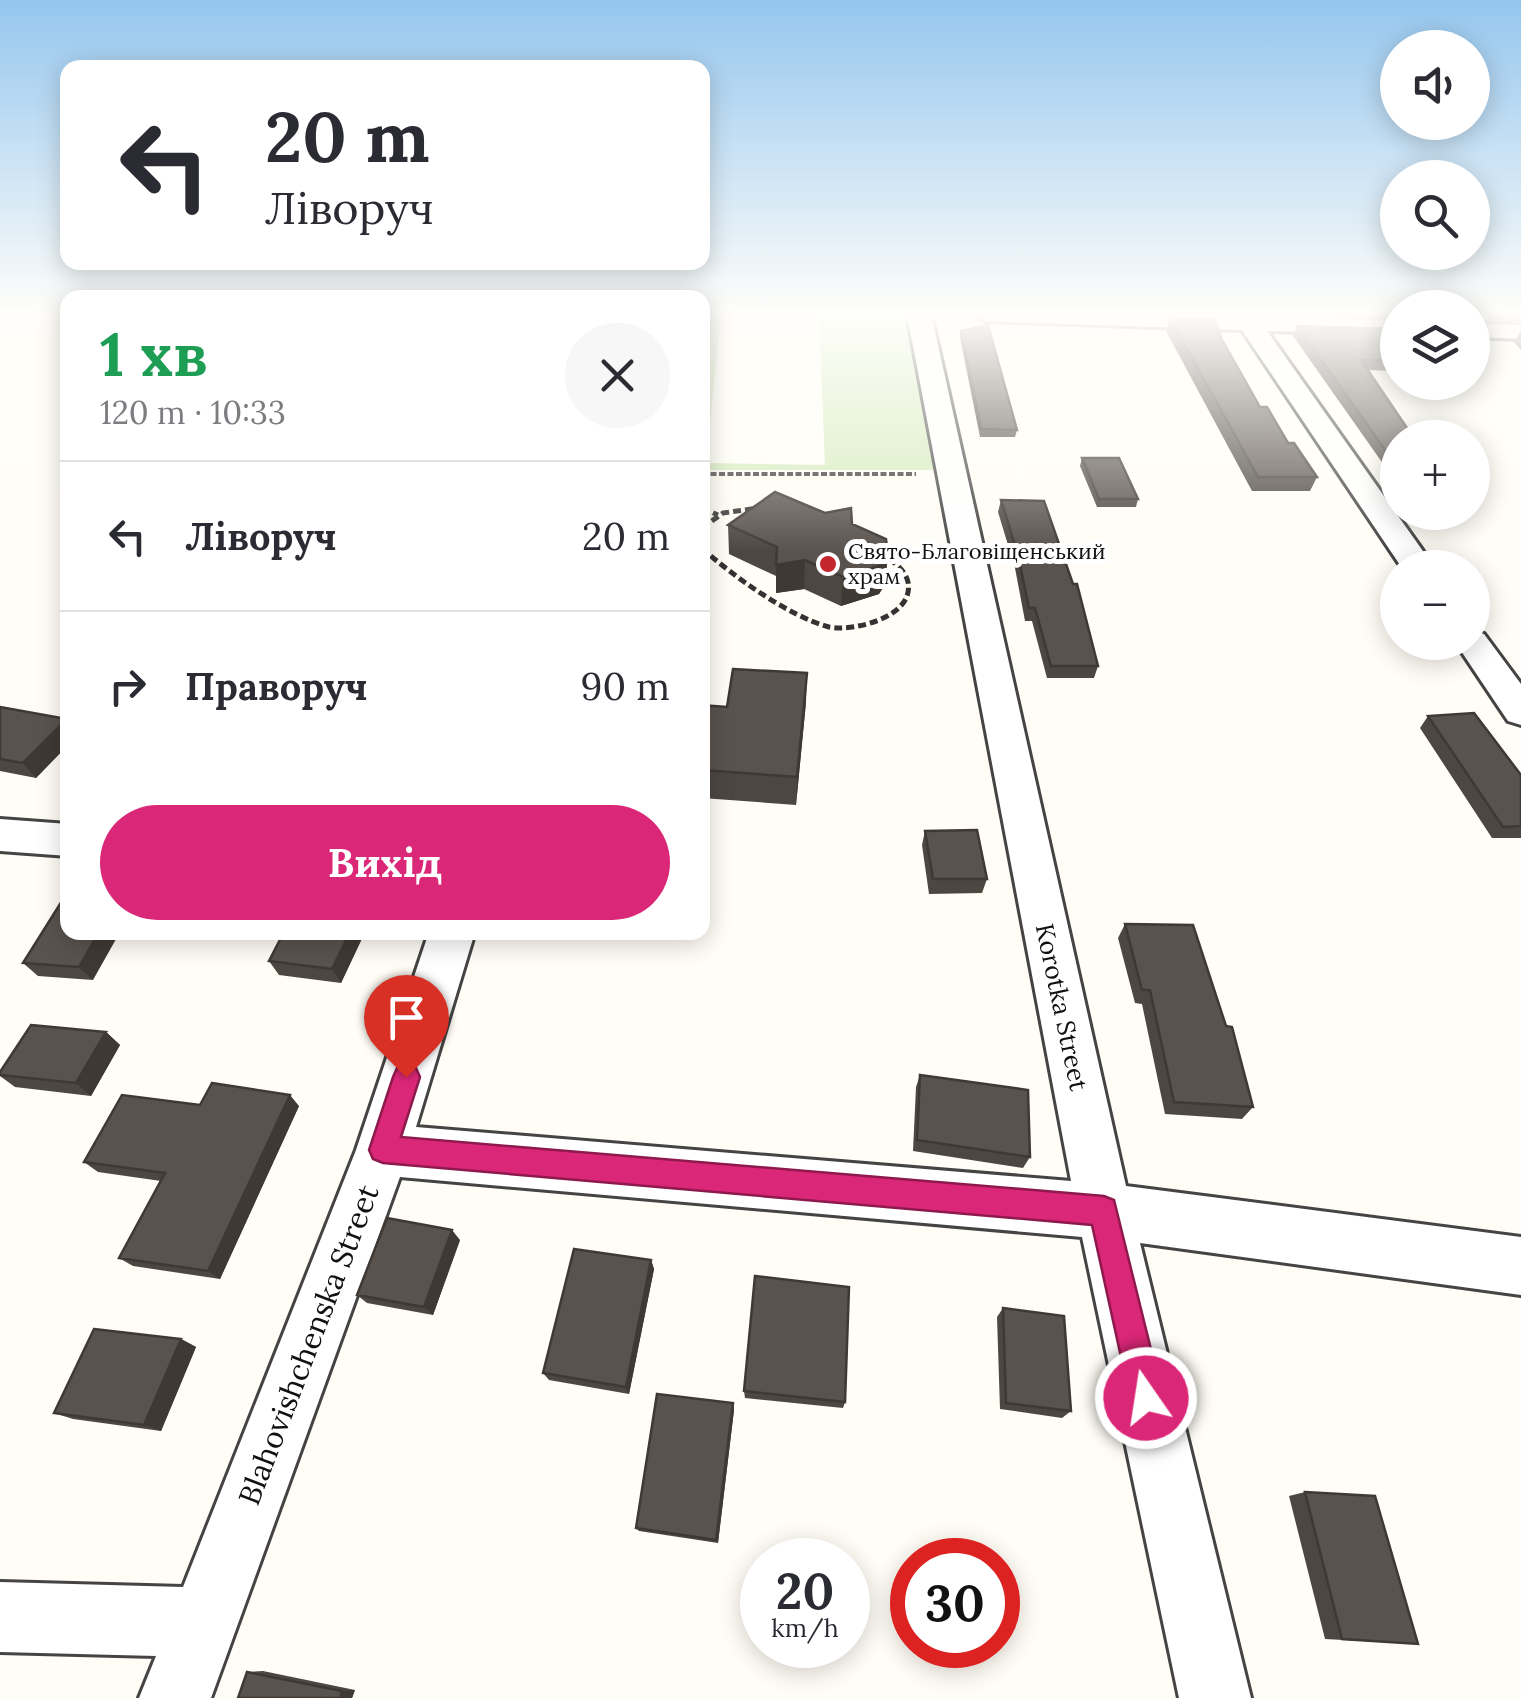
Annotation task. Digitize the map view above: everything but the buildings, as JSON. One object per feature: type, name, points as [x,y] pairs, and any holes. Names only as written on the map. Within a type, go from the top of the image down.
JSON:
[{"type":"street","name":"Korotka Street","points":[[935,393],[1104,1211],[1215,1698]]},
{"type":"street","points":[[1297,393],[1406,550]]},
{"type":"street","points":[[1485,660],[1521,712]]},
{"type":"street","points":[[0,834],[60,839]]},
{"type":"street","name":"Blahovishchenska Street","points":[[176,1698],[383,1150],[449,940]]},
{"type":"street","points":[[383,1150],[1104,1211],[1521,1266]]},
{"type":"street","points":[[0,1617],[204,1622]]},
{"type":"path","points":[[710,474],[952,474]]},
{"type":"path","points":[[710,522],[737,509],[769,509]]},
{"type":"path","points":[[710,512],[718,515]]},
{"type":"path","points":[[710,553],[800,615],[830,628],[849,628],[884,619],[905,601],[908,590],[901,568],[877,552]]},
{"type":"green space","points":[[822,393],[920,393],[934,470],[710,470],[710,463],[825,465]]},
{"type":"place","name":"Свято-Благовіщенський храм","points":[[828,564]]},
{"type":"route","points":[[406,1077],[383,1150],[1104,1211],[1146,1398]]}]
